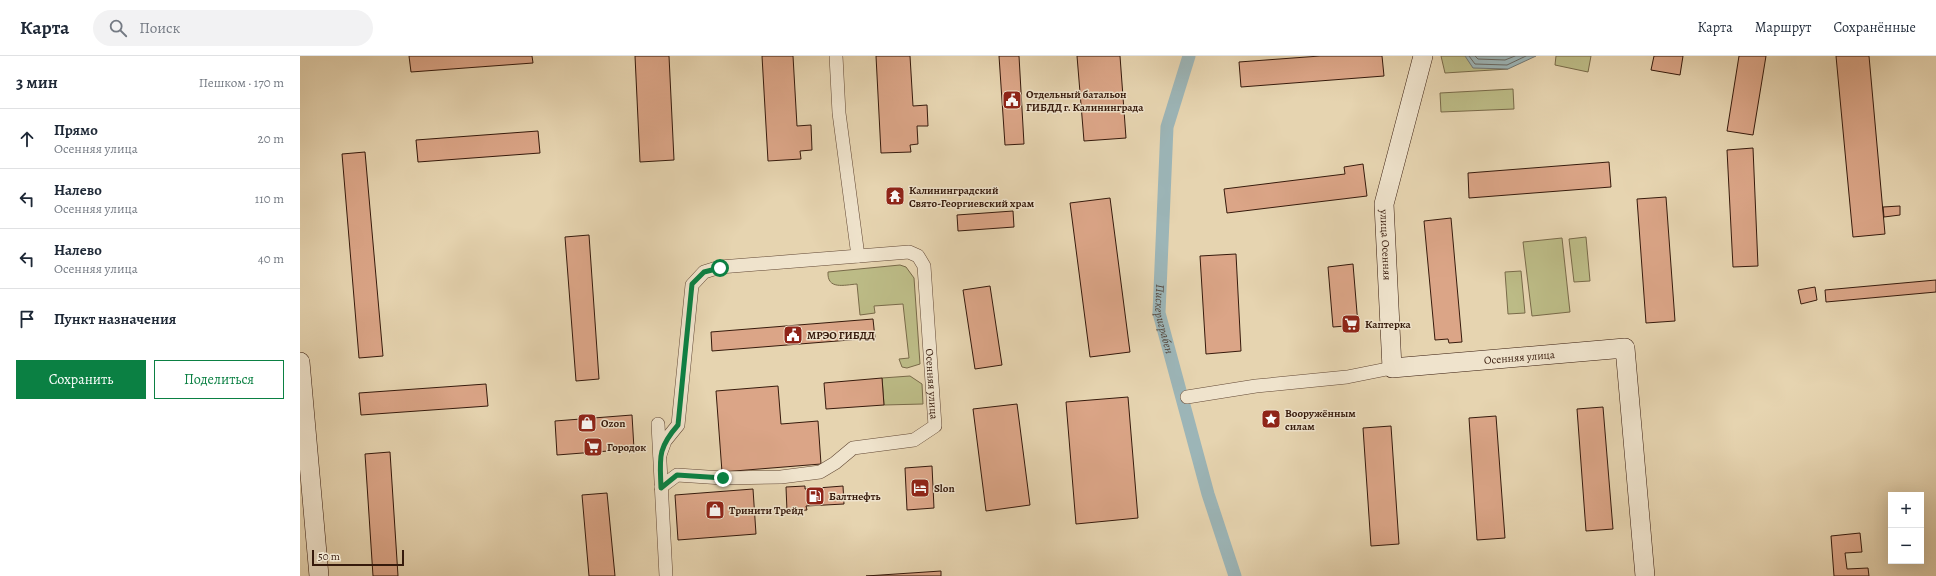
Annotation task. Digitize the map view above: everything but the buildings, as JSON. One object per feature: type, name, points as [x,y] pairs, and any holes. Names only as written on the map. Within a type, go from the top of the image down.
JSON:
[{"type":"street","points":[[836,56],[839,112],[858,256]]},
{"type":"street","name":"улица Осенняя","points":[[1392,368],[1384,204],[1423,56]]},
{"type":"street","name":"Осенняя улица","points":[[660,455],[666,441],[678,425],[692,284],[704,272],[720,268],[909,252],[918,256],[924,266],[935,426],[914,440],[853,448],[835,463],[820,472],[780,477],[723,478],[677,475],[661,488]]},
{"type":"street","name":"Осенняя улица","points":[[1187,397],[1256,386],[1347,377],[1392,368],[1625,348],[1645,576]]},
{"type":"street","points":[[300,362],[319,576]]},
{"type":"street","name":"Осенняя улица","points":[[658,424],[666,576]]},
{"type":"shaded area","points":[[1441,56],[1507,56],[1508,69],[1445,73]]},
{"type":"shaded area","points":[[1556,56],[1591,56],[1588,72],[1555,65]]},
{"type":"shaded area","points":[[1513,89],[1514,109],[1441,112],[1440,93]]},
{"type":"shaded area","points":[[1586,237],[1590,281],[1574,282],[1569,239]]},
{"type":"shaded area","points":[[1562,238],[1570,312],[1532,316],[1523,242]]},
{"type":"shaded area","points":[[900,265],[906,267],[914,278],[920,364],[907,368],[902,367],[899,359],[909,358],[903,304],[874,306],[875,313],[860,315],[857,284],[837,285],[830,282],[828,278],[828,272]]},
{"type":"shaded area","points":[[1521,271],[1525,313],[1508,314],[1505,272]]},
{"type":"shaded area","points":[[910,376],[922,384],[923,404],[884,405],[882,378]]},
{"type":"water","points":[[1465,56],[1536,56],[1508,69],[1473,68]]},
{"type":"waterway","name":"Пискериграбен","points":[[1189,56],[1167,127],[1159,313],[1208,494],[1235,576]]},
{"type":"place","name":"Отдельный батальон ГИБДД г. Калининграда","points":[[1012,100]]},
{"type":"place","name":"Калининградский Свято-Георгиевский храм","points":[[895,196]]},
{"type":"place","name":"Каптерка","points":[[1351,324]]},
{"type":"place","name":"МРЭО ГИБДД","points":[[793,335]]},
{"type":"place","name":"Вооружённым силам","points":[[1271,419]]},
{"type":"place","name":"Ozon","points":[[587,423]]},
{"type":"place","name":"Городок","points":[[593,447]]},
{"type":"place","name":"Slon","points":[[920,488]]},
{"type":"place","name":"Балтнефть","points":[[815,496]]},
{"type":"place","name":"Тринити Трейд","points":[[715,510]]},
{"type":"route","points":[[720,268],[704,272],[692,284],[678,425],[666,441],[660,455],[661,488],[677,475],[723,478]]}]
